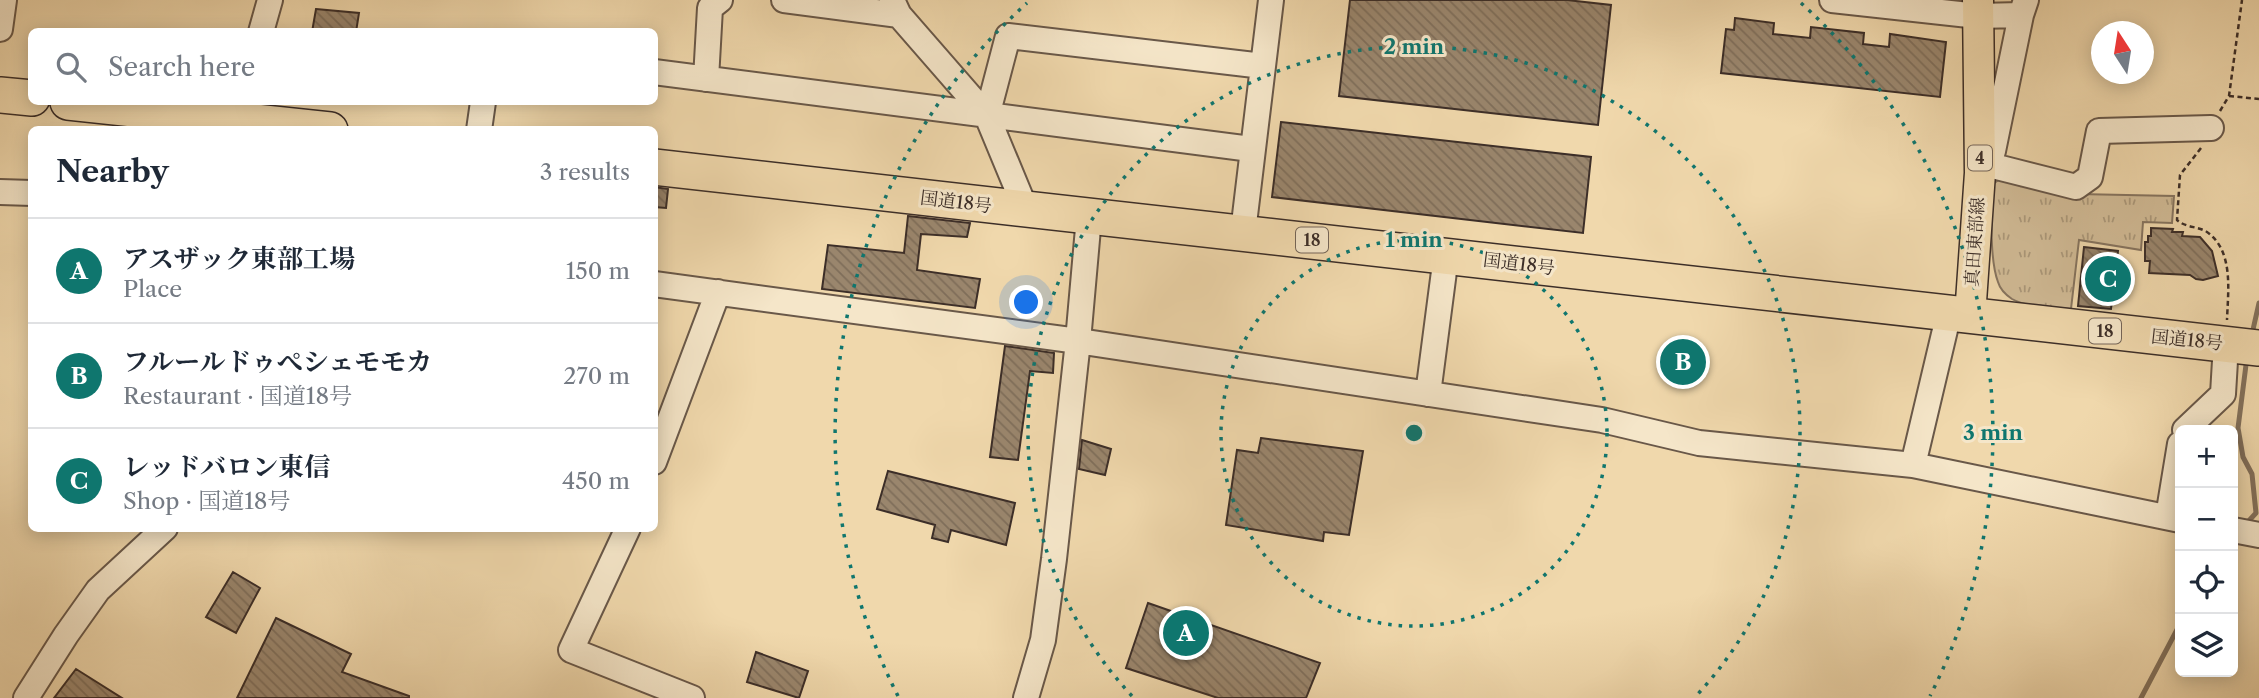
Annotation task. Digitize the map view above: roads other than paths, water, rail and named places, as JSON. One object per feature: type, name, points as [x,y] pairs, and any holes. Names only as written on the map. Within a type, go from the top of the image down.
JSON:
[{"type":"highway","points":[[0,94],[28,98]]},
{"type":"highway","points":[[100,105],[298,126]]},
{"type":"highway","name":"国道18号","points":[[658,167],[2242,346]]},
{"type":"main road","name":"真田東部線","points":[[1959,314],[1984,169],[1978,8]]},
{"type":"street","points":[[0,29],[4,0]]},
{"type":"street","points":[[262,28],[270,0]]},
{"type":"street","points":[[706,79],[710,8],[720,0]]},
{"type":"street","points":[[784,0],[895,7],[987,116],[1026,210]]},
{"type":"street","points":[[1243,232],[1271,0]]},
{"type":"street","points":[[1832,0],[2024,8],[1984,169],[2076,187],[2090,177],[2099,131],[2211,128]]},
{"type":"street","points":[[987,116],[1008,37],[1263,65]]},
{"type":"street","points":[[658,73],[1251,149]]},
{"type":"street","points":[[480,126],[483,105]]},
{"type":"street","points":[[0,192],[28,193]]},
{"type":"street","points":[[1026,698],[1043,640],[1054,559],[1089,217]]},
{"type":"street","points":[[1428,394],[1446,256]]},
{"type":"street","points":[[658,284],[1078,341],[1602,420],[1699,443],[1913,466],[2174,518],[2176,488]]},
{"type":"street","points":[[658,451],[718,292]]},
{"type":"street","points":[[1913,466],[1959,314]]},
{"type":"street","points":[[2190,425],[2223,394],[2242,346]]},
{"type":"street","points":[[2238,531],[2259,535]]},
{"type":"street","points":[[26,698],[73,623],[98,590],[161,532]]},
{"type":"street","points":[[626,532],[571,650],[692,698]]},
{"type":"waterway","points":[[2252,334],[2259,303]]},
{"type":"waterway","points":[[2245,525],[2256,513],[2252,474],[2243,457],[2238,428],[2247,357]]},
{"type":"waterway","points":[[2141,698],[2175,633]]},
{"type":"place","name":"レッドバロン東信","points":[[2108,279]]},
{"type":"place","name":"フルールドゥぺシェモモカ","points":[[1683,362]]},
{"type":"place","name":"アスザック東部工場","points":[[1186,633]]}]
